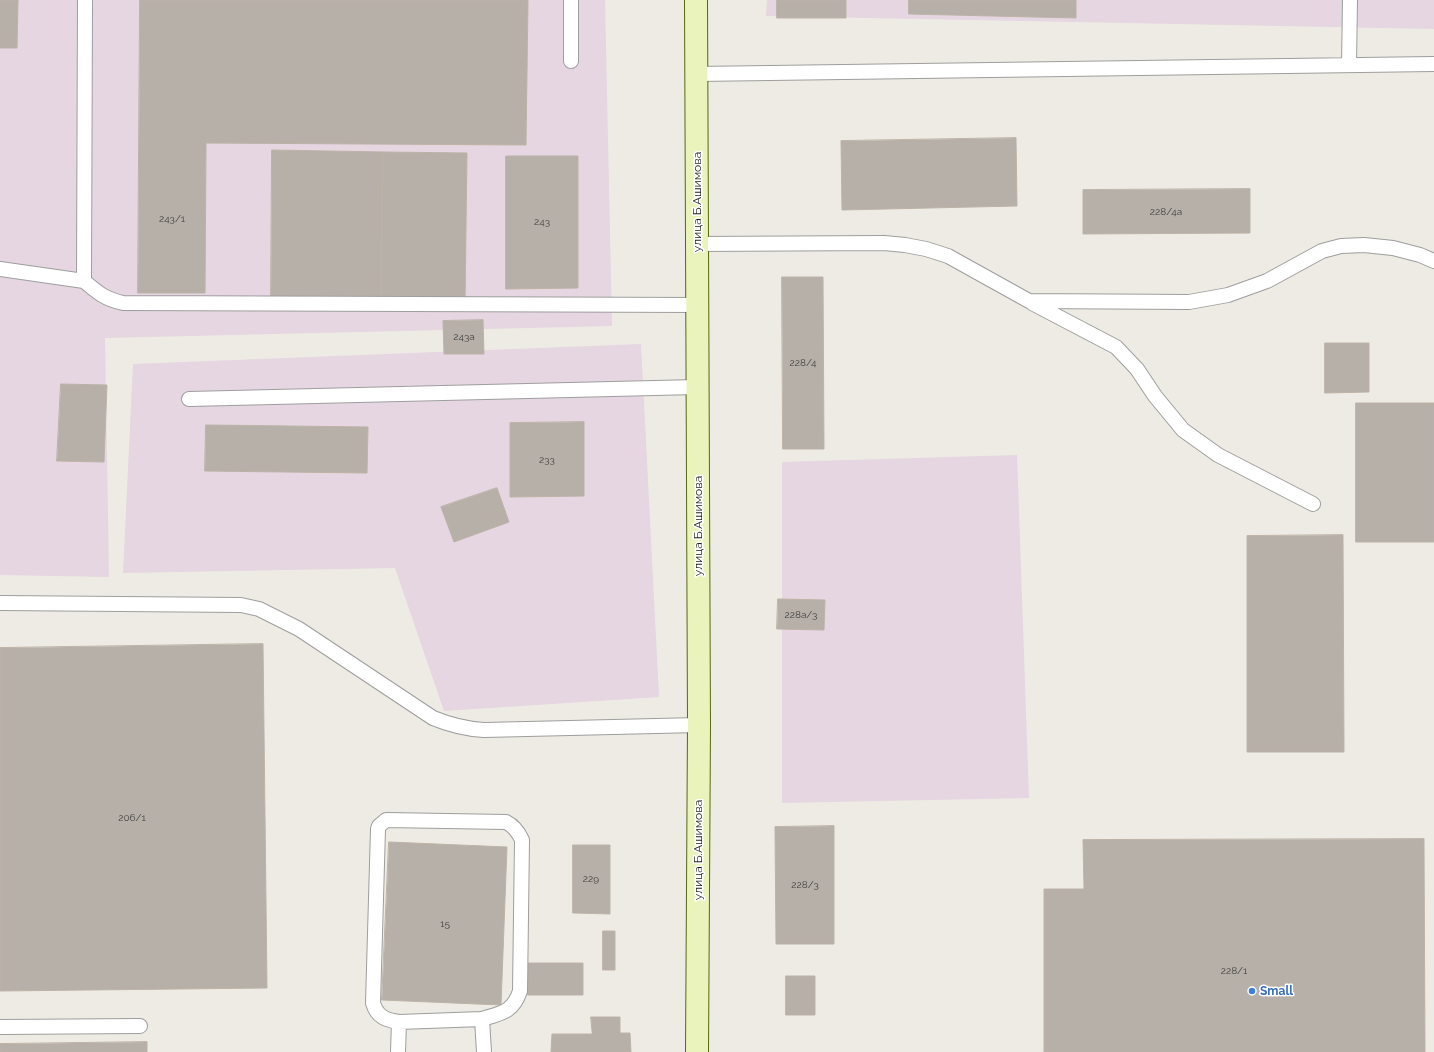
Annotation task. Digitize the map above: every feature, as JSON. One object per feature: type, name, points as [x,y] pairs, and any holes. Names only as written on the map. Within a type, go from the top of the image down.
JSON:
[{"type":"street","name":"улица Б.Ашимова","points":[[696,0],[699,725],[697,1052]]},
{"type":"lane","points":[[84,280],[86,0]]},
{"type":"lane","points":[[571,0],[571,62]]},
{"type":"lane","points":[[1350,0],[1350,65]]},
{"type":"lane","points":[[696,74],[1434,64]]},
{"type":"lane","points":[[697,244],[884,243],[926,249],[948,256],[1116,347],[1138,369],[1155,396],[1183,430],[1218,455],[1313,504]]},
{"type":"lane","points":[[1029,301],[1189,302],[1228,295],[1267,281],[1322,251],[1342,246],[1393,248],[1420,255],[1434,261]]},
{"type":"lane","points":[[0,269],[84,280],[109,300],[123,303],[697,305]]},
{"type":"lane","points":[[189,399],[697,386]]},
{"type":"lane","points":[[0,603],[241,605],[259,609],[299,629],[433,718],[450,725],[469,729],[492,730],[699,725]]},
{"type":"lane","points":[[386,820],[506,822],[514,826],[519,832],[522,840],[520,991],[517,1001],[510,1009],[482,1019],[399,1022],[381,1017],[375,1011],[373,1003],[378,829],[379,826],[386,820]]},
{"type":"lane","points":[[482,1019],[484,1052]]},
{"type":"lane","points":[[398,1052],[399,1022]]},
{"type":"lane","points":[[0,1027],[140,1026]]},
{"type":"shaded area","points":[[0,0],[605,0],[612,326],[105,338],[109,577],[0,575]]},
{"type":"shaded area","points":[[767,0],[1434,0],[1434,29],[766,16]]},
{"type":"shaded area","points":[[641,344],[659,697],[444,711],[395,568],[123,573],[133,364]]},
{"type":"shaded area","points":[[1017,455],[1029,798],[782,803],[782,462]]},
{"type":"building","points":[[0,0],[18,0],[17,48],[0,48]]},
{"type":"building","points":[[140,0],[528,0],[526,145],[206,143],[205,293],[138,293]]},
{"type":"building","points":[[777,0],[846,0],[846,18],[777,18]]},
{"type":"building","points":[[909,0],[1076,0],[1076,18],[909,14]]},
{"type":"building","points":[[1016,138],[1017,206],[842,210],[841,141]]},
{"type":"building","points":[[272,150],[383,152],[381,301],[271,300]]},
{"type":"building","points":[[383,152],[467,153],[465,302],[381,301]]},
{"type":"building","points":[[506,156],[578,156],[578,288],[506,289]]},
{"type":"building","points":[[1250,189],[1250,233],[1083,234],[1083,190]]},
{"type":"building","points":[[782,277],[823,277],[824,449],[783,449]]},
{"type":"building","points":[[483,320],[484,354],[444,354],[443,321]]},
{"type":"building","points":[[1325,343],[1369,343],[1369,392],[1325,393]]},
{"type":"building","points":[[61,384],[107,385],[104,462],[57,461]]},
{"type":"building","points":[[1356,403],[1434,403],[1434,542],[1356,542]]},
{"type":"building","points":[[584,422],[584,496],[510,497],[510,423]]},
{"type":"building","points":[[206,425],[368,427],[367,473],[205,471]]},
{"type":"building","points":[[497,488],[509,522],[454,542],[441,507]]},
{"type":"building","points":[[1343,535],[1344,752],[1247,752],[1247,536]]},
{"type":"building","points":[[778,599],[825,600],[824,630],[777,629]]},
{"type":"building","points":[[263,644],[267,988],[0,991],[0,648]]},
{"type":"building","points":[[834,826],[834,944],[776,944],[775,827]]},
{"type":"building","points":[[1424,839],[1425,1052],[1044,1052],[1044,889],[1084,889],[1083,840]]},
{"type":"building","points":[[389,842],[507,847],[501,1005],[382,1000]]},
{"type":"building","points":[[573,845],[610,845],[610,914],[573,913]]},
{"type":"building","points":[[603,931],[615,931],[615,970],[603,970]]},
{"type":"building","points":[[528,963],[583,963],[583,995],[528,995]]},
{"type":"building","points":[[786,976],[815,976],[815,1015],[786,1015]]},
{"type":"building","points":[[591,1017],[620,1017],[620,1033],[630,1033],[631,1052],[551,1052],[552,1034],[592,1034]]},
{"type":"building","points":[[147,1042],[147,1052],[0,1052],[0,1044]]},
{"type":"place","name":"Small","points":[[1252,991]]}]
